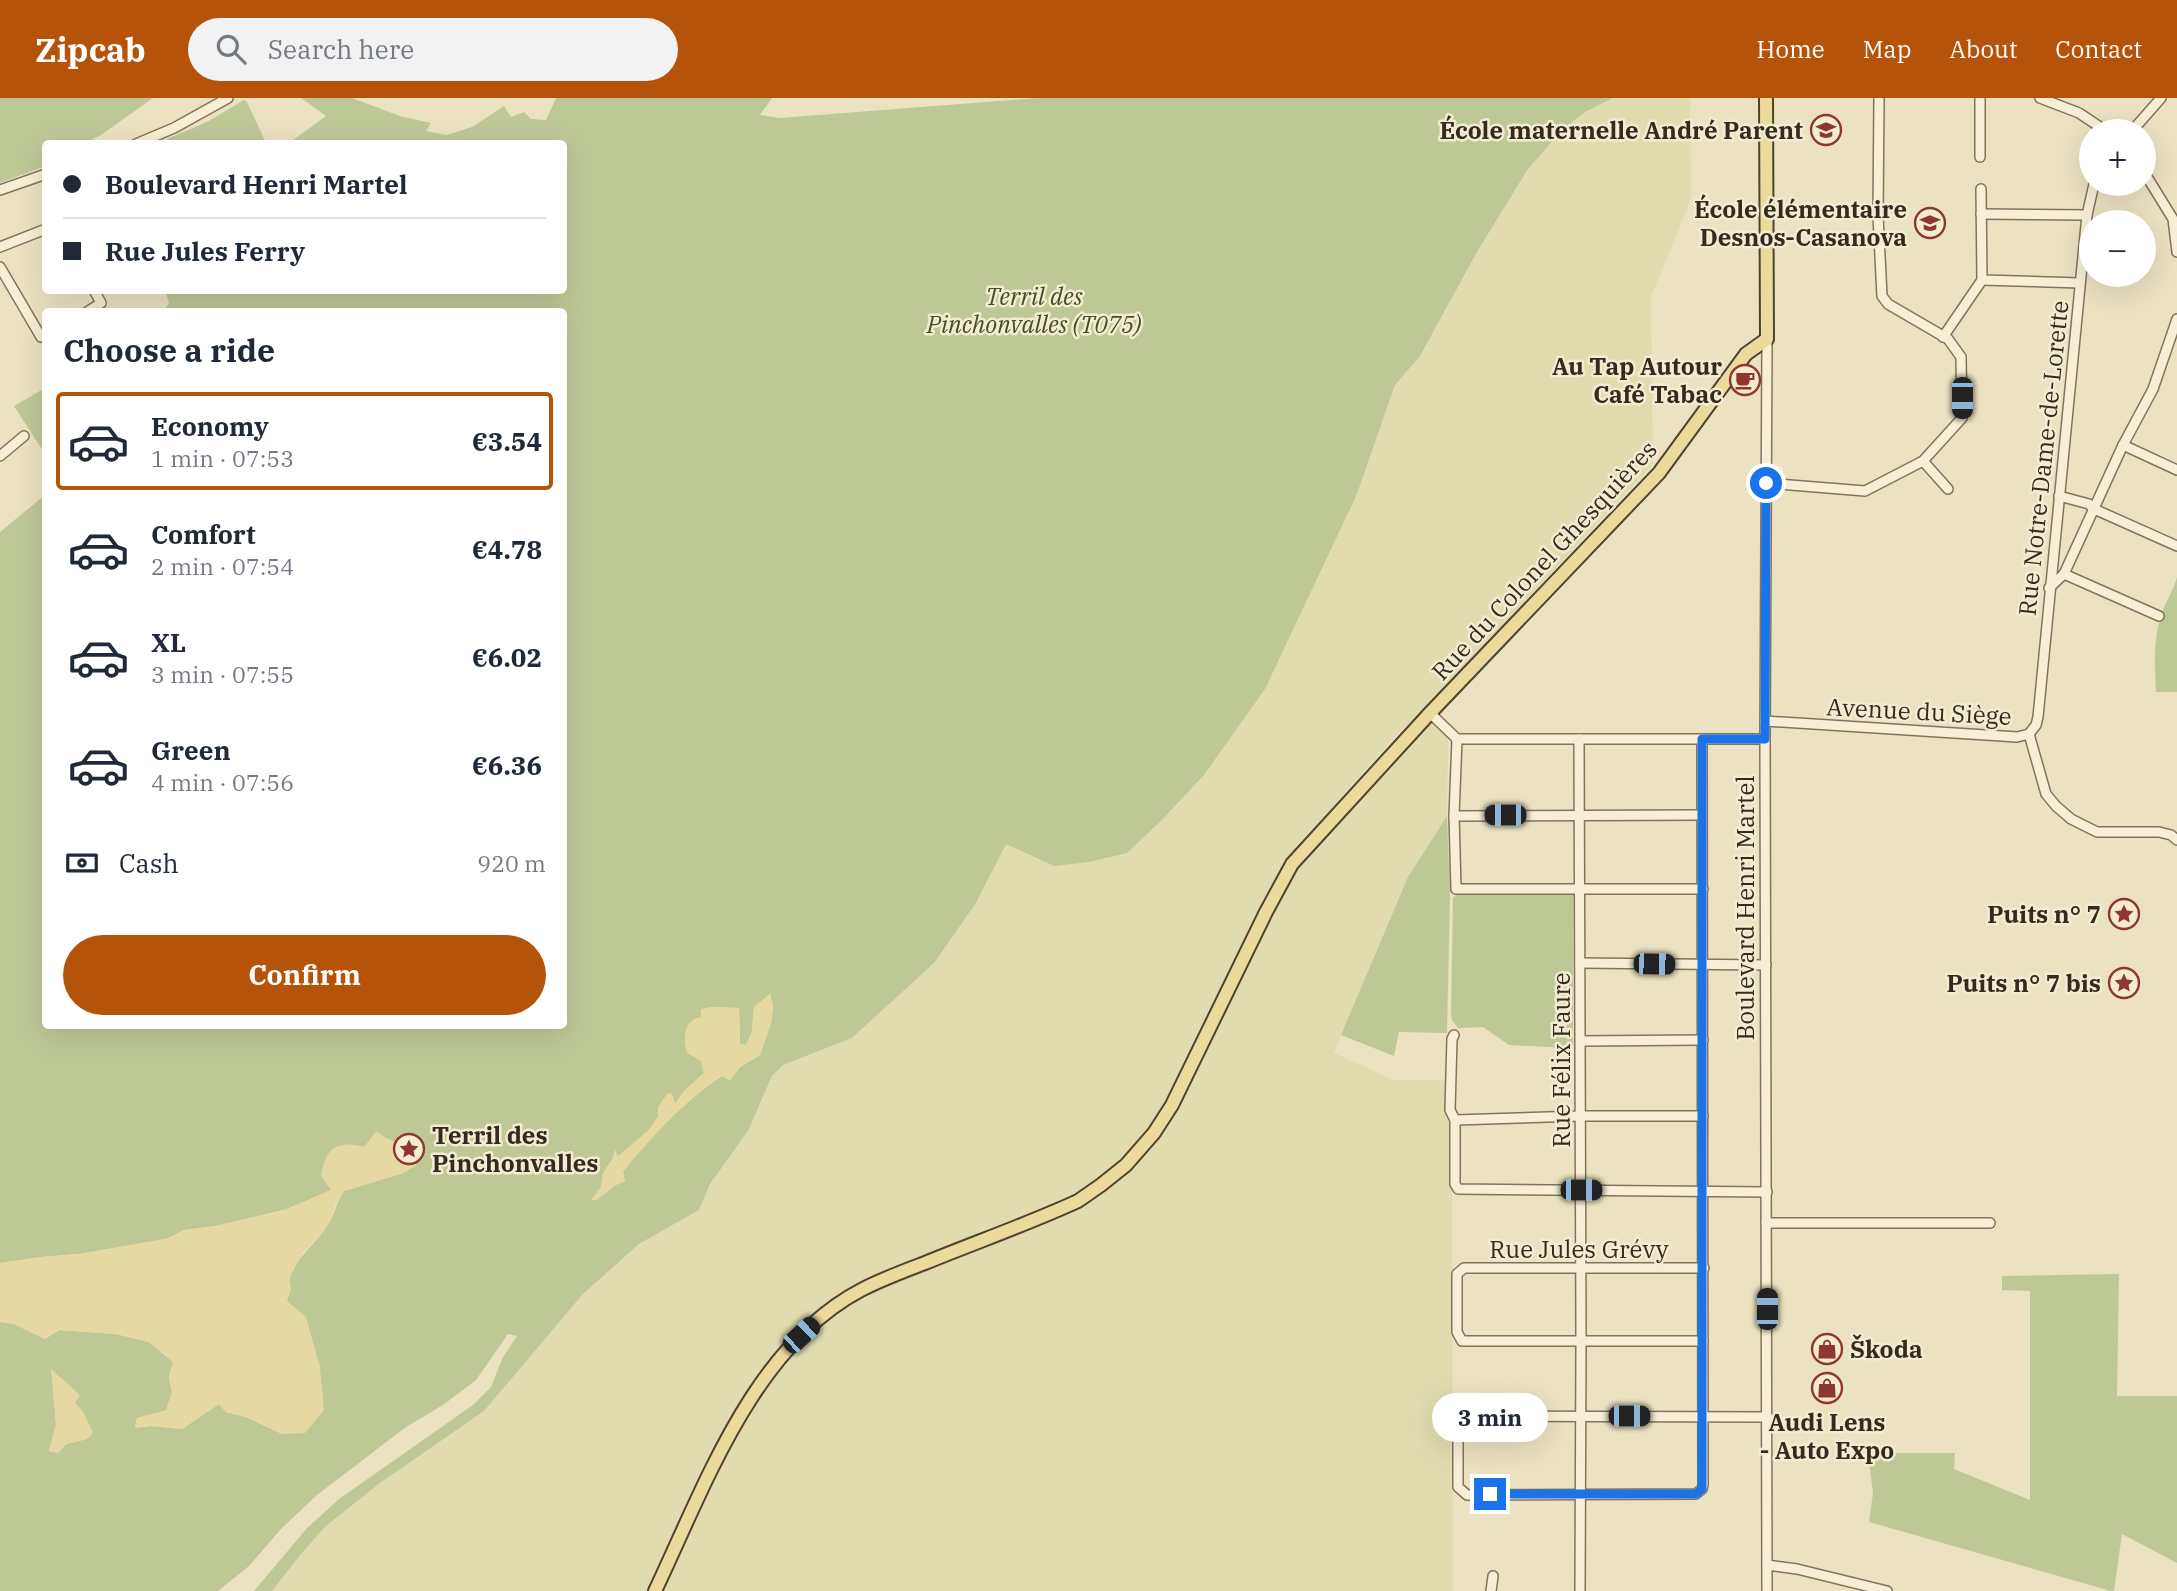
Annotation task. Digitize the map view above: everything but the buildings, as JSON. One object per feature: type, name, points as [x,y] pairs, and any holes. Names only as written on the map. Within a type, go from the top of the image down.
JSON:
[{"type":"main road","name":"Boulevard Henri Martel","points":[[1766,98],[1766,339]]},
{"type":"main road","name":"Rue du Colonel Ghesquières","points":[[655,1591],[723,1447],[752,1396],[782,1357],[817,1321],[846,1298],[878,1281],[1077,1200],[1110,1178],[1141,1149],[1172,1105],[1292,864],[1430,713],[1659,473],[1746,354],[1766,339]]},
{"type":"street","points":[[145,140],[174,128],[228,98]]},
{"type":"street","points":[[1766,483],[1865,491],[1923,461],[1962,418],[1961,357],[1948,339],[1888,304],[1882,296],[1878,216],[1879,98]]},
{"type":"street","points":[[1980,98],[1980,157]]},
{"type":"street","points":[[2040,98],[2087,119]]},
{"type":"street","points":[[2143,119],[2161,98]]},
{"type":"street","points":[[0,190],[42,178]]},
{"type":"street","points":[[1943,337],[1982,280],[1981,189]]},
{"type":"street","points":[[2156,191],[2173,219],[2177,252]]},
{"type":"street","points":[[1981,214],[2079,215]]},
{"type":"street","points":[[0,247],[42,231]]},
{"type":"street","points":[[0,267],[42,336]]},
{"type":"street","points":[[1982,280],[2079,283]]},
{"type":"street","name":"Rue Notre-Dame-de-Lorette","points":[[2029,734],[2038,717],[2080,287]]},
{"type":"street","points":[[93,308],[101,303],[96,294]]},
{"type":"street","points":[[2049,588],[2064,573],[2123,444],[2153,389],[2177,318]]},
{"type":"street","name":"Boulevard Henri Martel","points":[[1766,339],[1767,1591]]},
{"type":"street","points":[[0,456],[24,436]]},
{"type":"street","points":[[2123,444],[2177,470]]},
{"type":"street","points":[[1923,461],[1948,489]]},
{"type":"street","points":[[2059,496],[2089,504],[2094,509],[2177,546]]},
{"type":"street","points":[[2064,573],[2159,616]]},
{"type":"street","points":[[1430,713],[1457,739],[1765,739]]},
{"type":"street","name":"Avenue du Siège","points":[[1765,721],[2017,737],[2029,734],[2046,794],[2071,819],[2096,832],[2159,832],[2171,835],[2177,840]]},
{"type":"street","points":[[1457,739],[1454,816],[1456,889],[1703,889]]},
{"type":"street","name":"Rue Félix Faure","points":[[1579,739],[1580,1591]]},
{"type":"street","points":[[1702,739],[1704,1268],[1703,1341],[1703,1416],[1702,1489],[1696,1494],[1467,1494],[1458,1487],[1458,1426],[1464,1416],[1703,1416],[1768,1417]]},
{"type":"street","points":[[1454,816],[1702,815]]},
{"type":"street","points":[[1580,963],[1766,965]]},
{"type":"street","points":[[1454,1035],[1450,1110],[1455,1120],[1455,1184],[1458,1189],[1767,1192]]},
{"type":"street","points":[[1581,1041],[1703,1040]]},
{"type":"street","points":[[1455,1120],[1703,1116]]},
{"type":"street","points":[[1766,1223],[1990,1223]]},
{"type":"street","name":"Rue Jules Grévy","points":[[1581,1341],[1462,1341],[1457,1332],[1457,1273],[1464,1268],[1704,1268]]},
{"type":"street","points":[[1581,1341],[1703,1341]]},
{"type":"street","points":[[1767,1565],[1797,1569],[1886,1591]]},
{"type":"street","points":[[1491,1591],[1493,1576]]},
{"type":"shaded area","points":[[1613,98],[1690,98],[1691,199],[1651,297],[1653,464],[1424,710],[1396,735],[1286,860],[1166,1102],[1137,1145],[1122,1161],[1074,1195],[876,1276],[843,1293],[813,1316],[777,1353],[746,1393],[717,1444],[648,1591],[272,1591],[326,1526],[380,1483],[484,1411],[583,1294],[639,1244],[699,1210],[710,1184],[748,1131],[772,1076],[783,1065],[852,1038],[934,963],[976,903],[1006,843],[1054,866],[1127,853],[1204,775],[1357,494],[1395,385],[1420,356],[1477,252],[1528,169],[1563,129],[1585,112]]},
{"type":"shaded area","points":[[1429,724],[1448,737],[1447,816],[1408,877],[1334,1053],[1394,1080],[1447,1080],[1452,1118],[1453,1591],[663,1591],[729,1450],[757,1400],[787,1362],[822,1326],[850,1304],[881,1288],[1081,1207],[1106,1191],[1146,1154],[1178,1108],[1297,868]]},
{"type":"green space","points":[[0,98],[153,98],[90,140],[42,140],[42,167],[0,183]]},
{"type":"green space","name":"Terril des Pinchonvalles (T075)","points":[[301,98],[352,98],[400,116],[431,123],[426,131],[447,135],[472,127],[504,106],[511,117],[524,112],[531,119],[546,120],[556,98],[772,98],[760,115],[780,118],[1037,98],[1613,98],[1585,112],[1563,129],[1528,169],[1477,252],[1420,356],[1395,385],[1357,494],[1265,689],[1204,775],[1127,853],[1089,862],[1054,866],[1006,844],[976,903],[934,963],[852,1038],[783,1065],[772,1076],[748,1131],[710,1184],[699,1210],[639,1244],[583,1294],[484,1411],[380,1483],[326,1526],[272,1591],[254,1591],[307,1528],[339,1499],[473,1405],[491,1387],[503,1357],[517,1336],[508,1334],[476,1380],[443,1405],[406,1427],[317,1495],[281,1529],[249,1566],[218,1591],[0,1591],[0,1322],[14,1324],[45,1339],[59,1330],[116,1334],[149,1342],[173,1362],[169,1377],[172,1392],[166,1411],[137,1418],[135,1428],[151,1426],[182,1429],[219,1404],[226,1412],[246,1417],[282,1434],[287,1301],[291,1274],[326,1228],[344,1191],[403,1173],[415,1166],[420,1152],[412,1142],[393,1141],[376,1132],[331,1190],[292,1208],[216,1226],[184,1230],[166,1239],[79,1254],[0,1263],[0,532],[42,497],[42,1029],[567,1029],[567,308],[166,308],[169,303],[166,294],[567,294],[567,140],[293,140],[326,116]],"holes":[[[770,994],[773,1007],[771,1023],[760,1055],[740,1067],[730,1080],[722,1076],[694,1097],[669,1120],[623,1172],[625,1181],[592,1200],[601,1187],[603,1173],[615,1151],[618,1157],[649,1130],[658,1117],[674,1105],[684,1091],[704,1073],[701,1061],[701,1010],[712,1007],[739,1008],[740,1044],[746,1045],[752,1032],[754,1007]],[[52,1370],[79,1395],[75,1403],[83,1412],[87,1439],[66,1444],[58,1453],[49,1451],[56,1425]]]},
{"type":"green space","points":[[244,100],[265,140],[167,139],[207,122]]},
{"type":"green space","points":[[42,390],[42,449],[14,406]]},
{"type":"green space","points":[[2177,577],[2177,692],[2156,692],[2156,637]]},
{"type":"green space","points":[[1447,816],[1450,893],[1447,1033],[1399,1032],[1394,1056],[1341,1035],[1408,877]]},
{"type":"green space","points":[[1458,893],[1573,895],[1573,1045],[1566,1048],[1509,1045],[1483,1027],[1458,1028],[1451,1014],[1453,898]]},
{"type":"green space","points":[[2119,1274],[2117,1396],[2177,1396],[2177,1563],[2122,1534],[2114,1591],[2111,1591],[1869,1522],[1873,1493],[1868,1453],[1955,1453],[1954,1469],[2030,1500],[2030,1291],[2002,1290],[2002,1276]]},
{"type":"sand","points":[[770,994],[773,1007],[771,1023],[760,1055],[740,1067],[730,1080],[722,1076],[694,1097],[669,1120],[623,1172],[625,1181],[596,1200],[591,1200],[601,1187],[603,1173],[615,1150],[618,1156],[649,1130],[658,1117],[658,1107],[667,1094],[672,1093],[675,1104],[684,1091],[704,1073],[701,1061],[687,1053],[685,1041],[688,1026],[701,1017],[701,1009],[739,1008],[740,1044],[746,1045],[752,1032],[754,1007]]},
{"type":"sand","points":[[376,1131],[390,1141],[415,1144],[420,1152],[415,1166],[403,1173],[344,1191],[335,1206],[332,1218],[303,1253],[289,1278],[291,1289],[287,1301],[306,1317],[320,1367],[324,1410],[305,1433],[282,1434],[246,1417],[226,1412],[219,1404],[182,1429],[151,1426],[135,1428],[137,1418],[166,1410],[172,1392],[169,1378],[173,1362],[149,1342],[116,1334],[59,1330],[45,1339],[14,1324],[0,1322],[0,1263],[79,1254],[166,1239],[184,1230],[279,1212],[331,1190],[321,1176],[330,1152],[347,1144],[365,1147]]},
{"type":"sand","points":[[51,1369],[80,1395],[75,1403],[83,1412],[93,1433],[87,1439],[66,1444],[58,1453],[49,1451],[56,1425]]},
{"type":"place","name":"École maternelle André Parent","points":[[1826,130]]},
{"type":"place","name":"École élémentaire Desnos-Casanova","points":[[1930,223]]},
{"type":"place","name":"Au Tap Autour Café Tabac","points":[[1745,380]]},
{"type":"place","name":"Puits n° 7","points":[[2124,914]]},
{"type":"place","name":"Puits n° 7 bis","points":[[2124,983]]},
{"type":"place","name":"Terril des Pinchonvalles","points":[[409,1149]]},
{"type":"place","name":"Škoda","points":[[1827,1349]]},
{"type":"place","name":"Audi Lens - Auto Expo","points":[[1827,1388]]},
{"type":"route","points":[[1490,1494],[1696,1494],[1702,1489],[1702,739],[1765,739],[1766,483]]}]
